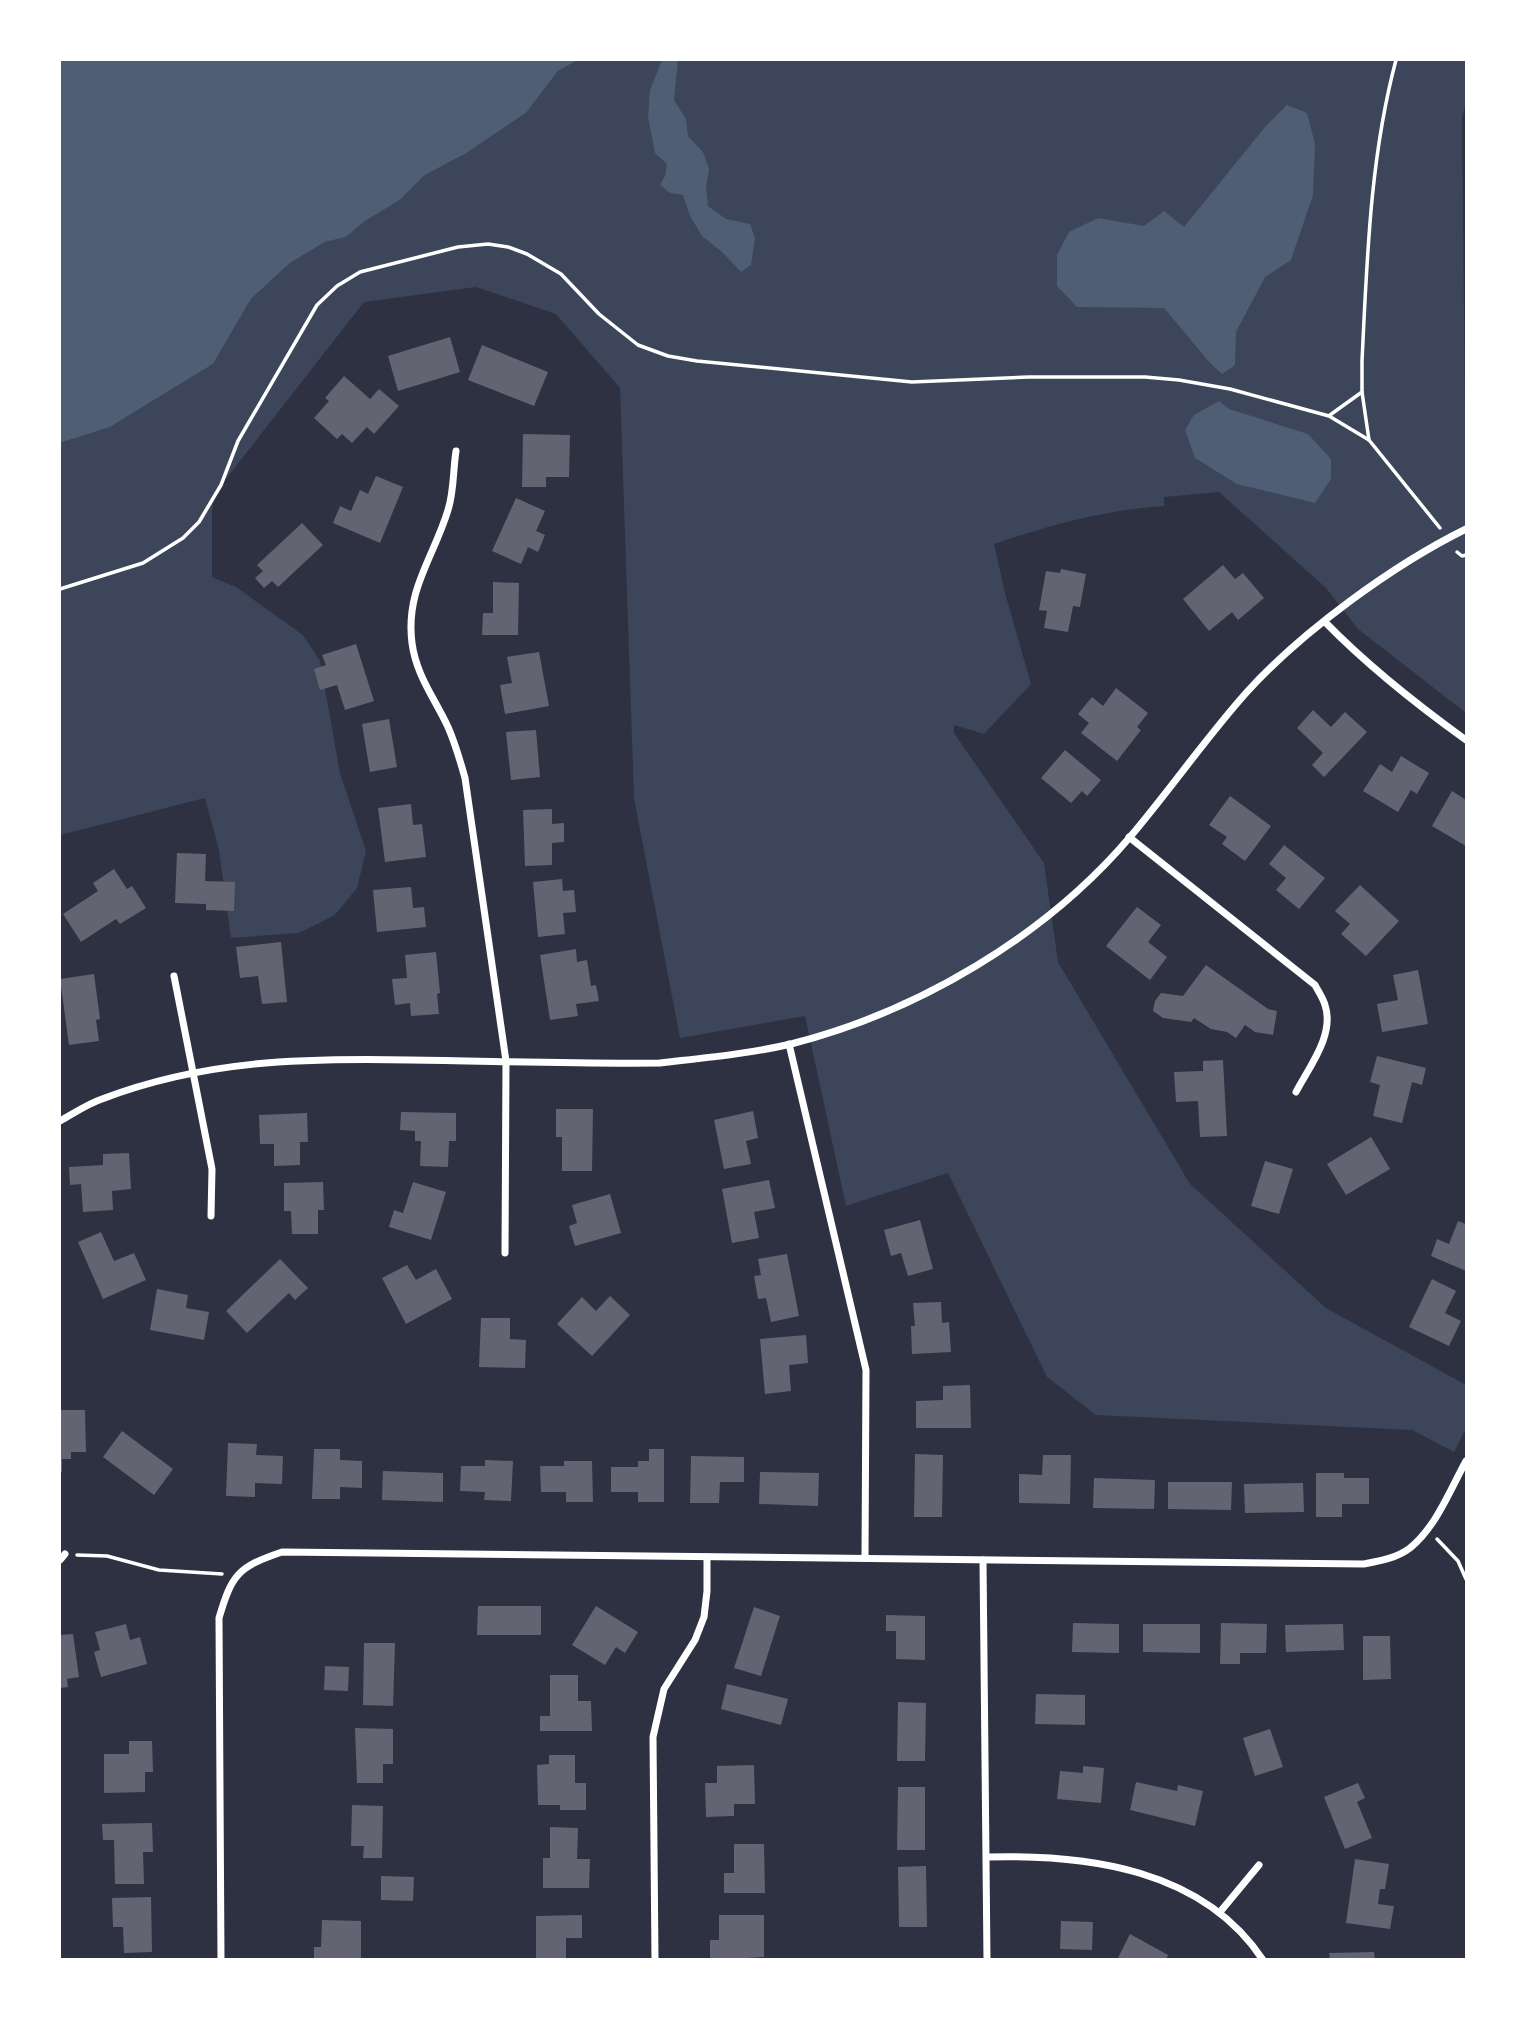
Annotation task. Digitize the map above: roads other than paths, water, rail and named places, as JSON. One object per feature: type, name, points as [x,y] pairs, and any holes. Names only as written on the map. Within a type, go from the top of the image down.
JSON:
[{"type":"street","points":[[456,451],[449,509],[417,584],[411,636],[421,679],[447,726],[465,778],[506,1061],[505,1253]]},
{"type":"street","points":[[60,1121],[99,1100],[155,1081],[238,1065],[287,1060],[660,1063],[789,1044],[874,1016],[920,996],[983,962],[1049,915],[1129,838],[1247,691],[1271,667],[1379,580],[1466,529]]},
{"type":"street","points":[[1325,622],[1353,651],[1418,706],[1466,740]]},
{"type":"street","points":[[1129,838],[1315,985],[1325,1004],[1326,1030],[1324,1040],[1296,1092]]},
{"type":"street","points":[[174,976],[212,1169],[211,1216]]},
{"type":"street","points":[[789,1044],[866,1370],[865,1558]]},
{"type":"street","points":[[222,1959],[219,1618],[226,1592],[235,1577],[252,1563],[282,1552],[1364,1564],[1388,1560],[1408,1549],[1428,1530],[1466,1461]]},
{"type":"street","points":[[655,1959],[653,1737],[664,1689],[695,1640],[704,1617],[707,1557]]},
{"type":"street","points":[[983,1560],[987,1959]]},
{"type":"street","points":[[987,1857],[1054,1857],[1137,1872],[1181,1889],[1220,1912],[1242,1931],[1263,1959]]},
{"type":"street","points":[[1220,1912],[1259,1865]]}]
